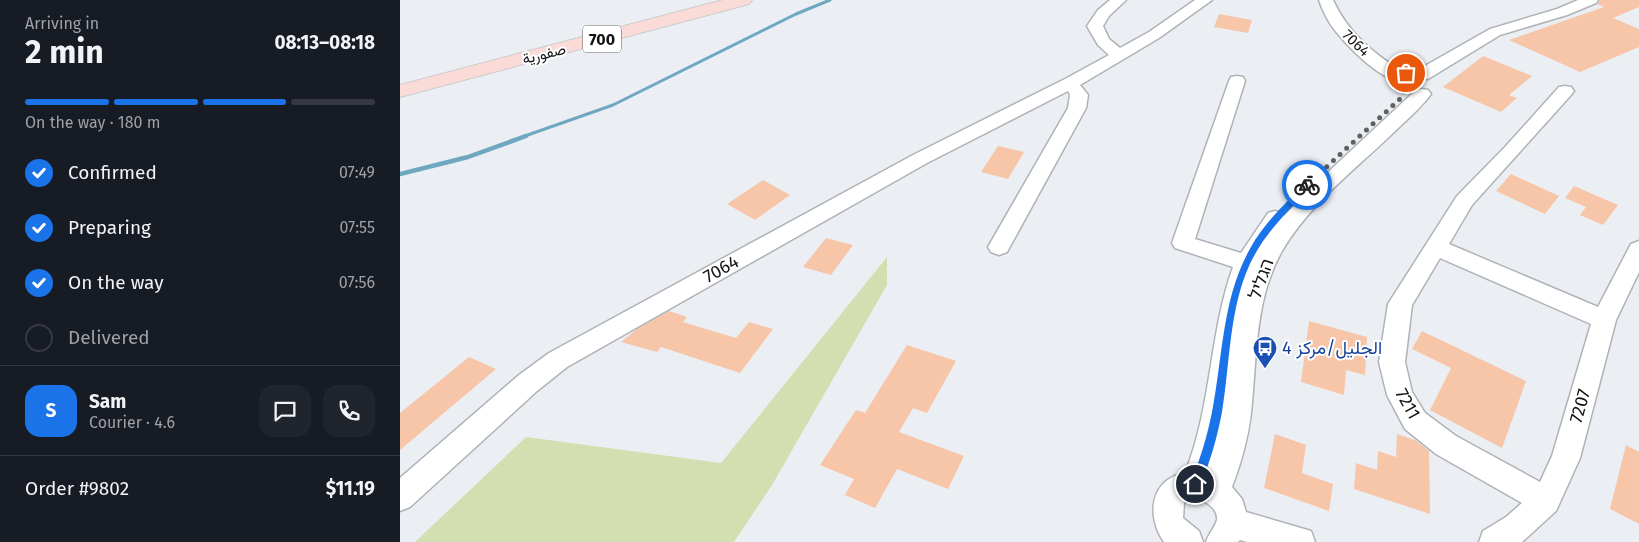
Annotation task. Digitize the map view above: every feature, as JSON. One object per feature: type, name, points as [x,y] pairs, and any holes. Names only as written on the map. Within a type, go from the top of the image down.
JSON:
[{"type":"main road","name":"صفورية","points":[[460,74],[562,49],[743,0]]},
{"type":"main road","name":"700","points":[[400,87],[460,74]]},
{"type":"main road","name":"700","points":[[400,91],[460,74]]},
{"type":"street","points":[[1118,0],[1103,13],[1096,26],[1103,42],[1119,55]]},
{"type":"street","name":"7064","points":[[400,497],[528,383],[558,360],[920,159],[1070,83],[1154,35],[1205,0]]},
{"type":"street","name":"7064","points":[[1326,0],[1337,23],[1347,36],[1366,54],[1416,83]]},
{"type":"street","name":"הגליל","points":[[1206,488],[1208,453],[1217,411],[1225,348],[1234,302],[1247,263],[1255,246],[1276,218],[1317,174],[1392,108],[1416,83],[1489,45],[1541,23],[1559,12],[1591,0]]},
{"type":"street","points":[[1237,81],[1183,243],[1247,263]]},
{"type":"street","points":[[999,247],[1077,108],[1078,95],[1070,83]]},
{"type":"street","name":"הגליל","points":[[1206,488],[1228,461],[1235,425],[1251,306],[1260,274],[1270,252],[1290,225],[1330,180],[1404,114],[1416,83]]},
{"type":"street","name":"7211","points":[[1546,501],[1446,444],[1415,421],[1400,395],[1392,362],[1400,304],[1464,201],[1512,151],[1565,91]]},
{"type":"street","points":[[1436,247],[1604,320]]},
{"type":"street","name":"7207","points":[[1494,542],[1517,528],[1546,501],[1566,458],[1604,320],[1639,249]]},
{"type":"street","points":[[1186,541],[1173,530],[1168,518],[1167,506],[1171,495],[1179,488],[1206,488],[1224,499],[1231,511],[1227,532],[1300,542]]},
{"type":"green space","points":[[887,257],[887,285],[772,485],[734,542],[415,542],[526,437],[721,463]]},
{"type":"building","points":[[1600,0],[1639,0],[1639,7],[1613,18],[1639,29],[1639,47],[1580,72],[1509,40],[1604,7],[1597,4]]},
{"type":"building","points":[[1219,14],[1252,20],[1248,33],[1214,27]]},
{"type":"building","points":[[1483,56],[1532,76],[1509,95],[1517,98],[1501,112],[1443,87]]},
{"type":"building","points":[[998,146],[1024,152],[1008,179],[981,172]]},
{"type":"building","points":[[1511,174],[1559,196],[1545,214],[1496,191]]},
{"type":"building","points":[[763,180],[790,195],[755,220],[727,204]]},
{"type":"building","points":[[1574,186],[1618,205],[1603,225],[1580,215],[1586,207],[1565,198]]},
{"type":"building","points":[[826,238],[853,245],[831,275],[803,267]]},
{"type":"building","points":[[669,311],[687,317],[683,322],[736,338],[749,322],[773,329],[740,373],[661,347],[657,352],[621,342],[637,329]]},
{"type":"building","points":[[1309,321],[1367,337],[1365,375],[1346,370],[1344,395],[1301,382]]},
{"type":"building","points":[[1422,331],[1526,381],[1502,448],[1430,410],[1451,368],[1412,349]]},
{"type":"building","points":[[907,345],[956,361],[927,413],[913,408],[899,432],[964,456],[948,489],[897,469],[875,508],[845,495],[854,479],[820,465],[856,410],[865,413]]},
{"type":"building","points":[[469,357],[496,369],[400,450],[400,413]]},
{"type":"building","points":[[1275,434],[1306,445],[1302,473],[1333,484],[1329,511],[1264,488]]},
{"type":"building","points":[[1397,434],[1415,440],[1429,451],[1430,514],[1354,489],[1356,463],[1377,470],[1378,451],[1396,457]]},
{"type":"building","points":[[1626,445],[1639,452],[1639,524],[1610,509]]},
{"type":"waterway","points":[[522,137],[613,105],[796,14],[830,0]]},
{"type":"waterway","points":[[400,174],[468,157],[526,136]]},
{"type":"way so far","points":[[1307,185],[1401,98],[1405,90],[1395,80],[1396,76],[1406,73]]},
{"type":"place","name":"الجليل/مركز 4","points":[[1265,369]]},
{"type":"route","points":[[1195,484],[1208,453],[1217,411],[1225,348],[1234,302],[1244,269],[1255,246],[1276,218],[1307,185]]}]
